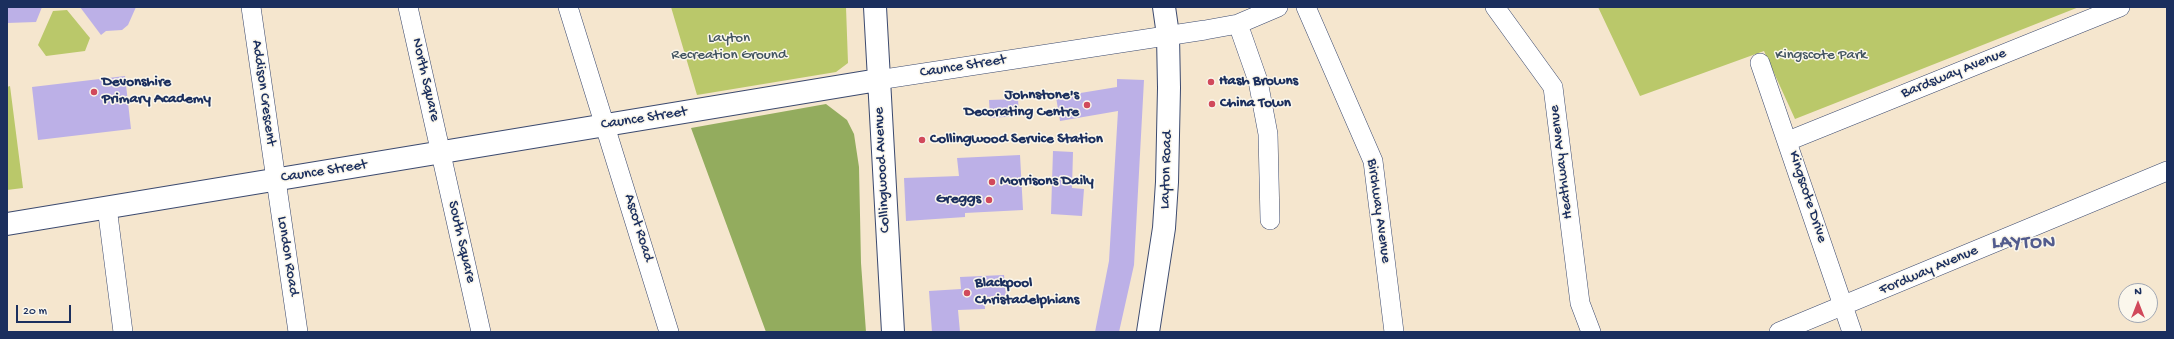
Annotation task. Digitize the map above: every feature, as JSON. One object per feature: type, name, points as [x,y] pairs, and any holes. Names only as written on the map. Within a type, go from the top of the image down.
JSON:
[{"type":"street","name":"Addison Crescent","points":[[251,7],[275,180]]},
{"type":"street","name":"North Square","points":[[408,7],[441,153]]},
{"type":"street","points":[[568,7],[606,125]]},
{"type":"street","name":"Collingwood Avenue","points":[[875,7],[892,332]]},
{"type":"street","name":"Layton Road","points":[[1148,332],[1166,206],[1170,88],[1168,35],[1164,7]]},
{"type":"street","name":"Caunce Street","points":[[7,224],[878,80],[1238,24],[1278,7]]},
{"type":"street","name":"Birchway Avenue","points":[[1306,7],[1373,161],[1394,332]]},
{"type":"street","name":"Heathway Avenue","points":[[1495,7],[1553,87],[1580,303],[1591,332]]},
{"type":"street","name":"Bardsway Avenue","points":[[1788,142],[2120,7]]},
{"type":"street","points":[[1238,24],[1258,81],[1268,134],[1270,220]]},
{"type":"street","name":"Kingscote Drive","points":[[1760,63],[1852,332]]},
{"type":"street","name":"Ascot Road","points":[[606,125],[669,332]]},
{"type":"street","name":"South Square","points":[[441,153],[481,332]]},
{"type":"street","name":"Fordway Avenue","points":[[1780,332],[2167,171]]},
{"type":"street","name":"London Road","points":[[275,180],[298,332]]},
{"type":"street","points":[[107,207],[123,332]]},
{"type":"green space","name":"Layton Recreation Ground","points":[[671,7],[846,7],[848,63],[836,72],[697,95]]},
{"type":"green space","name":"Kingscote Park","points":[[1598,7],[2079,7],[1795,119],[1764,51],[1640,96]]},
{"type":"green space","points":[[67,10],[90,38],[85,51],[46,56],[38,45],[53,11]]},
{"type":"green space","points":[[10,86],[23,188],[7,190],[7,87]]},
{"type":"green space","points":[[826,104],[847,120],[854,134],[859,167],[861,263],[866,332],[766,332],[691,128]]},
{"type":"building","points":[[7,7],[42,7],[36,22],[7,23]]},
{"type":"building","points":[[80,7],[136,7],[128,25],[122,30],[106,31],[101,35]]},
{"type":"building","points":[[125,76],[131,129],[38,140],[32,87]]},
{"type":"building","points":[[1117,79],[1144,80],[1134,265],[1119,332],[1095,332],[1109,261],[1118,111],[1060,121],[1056,97],[1117,87]]},
{"type":"building","points":[[1018,99],[1019,116],[990,118],[989,100]]},
{"type":"building","points":[[1053,151],[1073,152],[1072,188],[1084,189],[1082,216],[1051,214]]},
{"type":"building","points":[[1020,155],[1023,210],[965,213],[965,217],[906,221],[904,178],[959,176],[957,158]]},
{"type":"building","name":"Blackpool Christadelphians","points":[[1004,275],[1006,296],[984,297],[985,309],[958,310],[960,332],[932,332],[929,291],[961,289],[960,277]]},
{"type":"place","name":"Hash Browns","points":[[1211,82]]},
{"type":"place","name":"Devonshire Primary Academy","points":[[94,92]]},
{"type":"place","name":"China Town","points":[[1212,104]]},
{"type":"place","name":"Johnstone's Decorating Centre","points":[[1087,105]]},
{"type":"place","name":"Collingwood Service Station","points":[[922,140]]},
{"type":"place","name":"Morrisons Daily","points":[[992,182]]},
{"type":"place","name":"Greggs","points":[[989,200]]},
{"type":"place","name":"Blackpool Christadelphians","points":[[967,293]]},
{"type":"district","name":"LAYTON","points":[[2024,244]]}]
